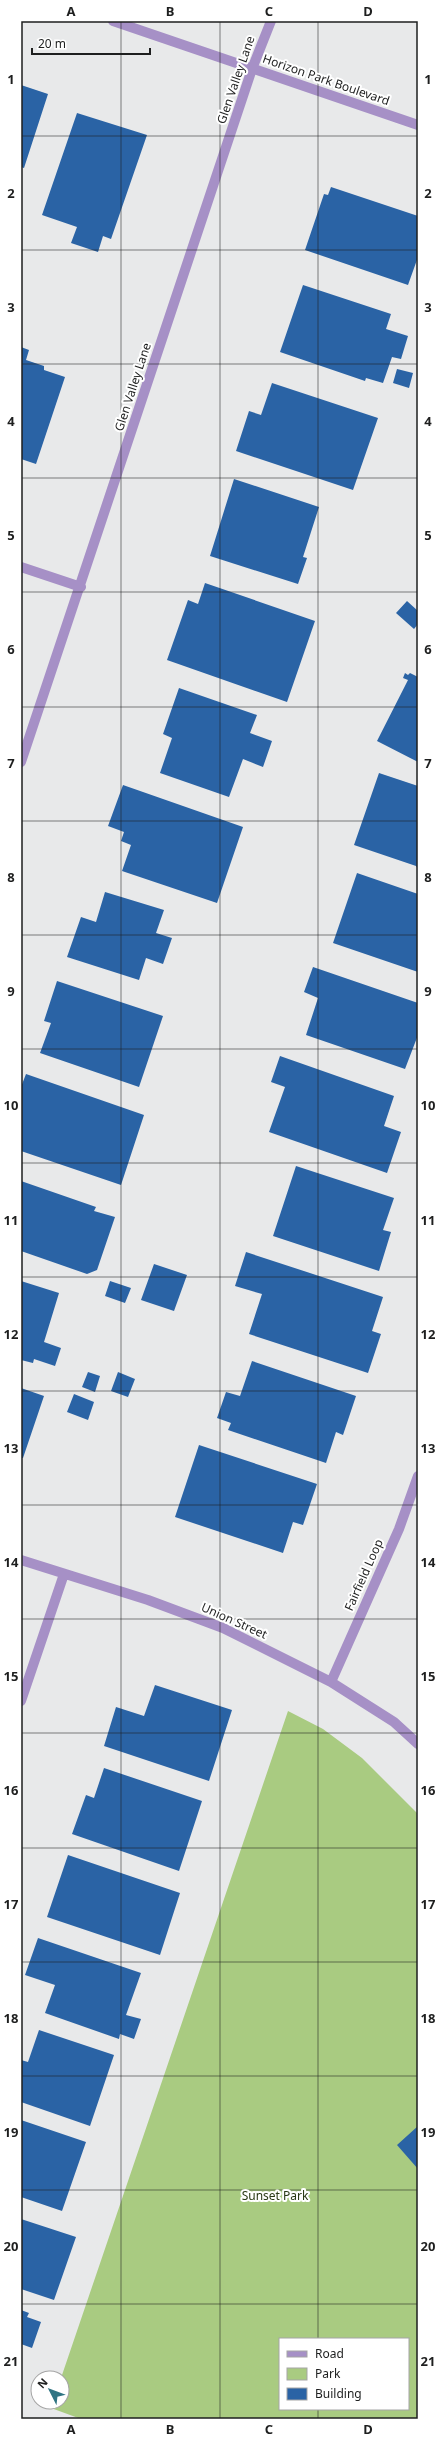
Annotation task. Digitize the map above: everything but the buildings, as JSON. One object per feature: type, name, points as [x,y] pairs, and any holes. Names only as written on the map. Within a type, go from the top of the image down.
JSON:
[{"type":"street","name":"Horizon Park Boulevard","points":[[113,21],[418,125]]},
{"type":"street","name":"Glen Valley Lane","points":[[21,762],[81,587],[252,69],[271,21]]},
{"type":"street","points":[[21,567],[81,587]]},
{"type":"street","name":"Fairfield Loop","points":[[331,1682],[399,1528],[418,1476]]},
{"type":"street","name":"Union Street","points":[[21,1560],[148,1600],[223,1628],[331,1682],[394,1722],[418,1744]]},
{"type":"street","points":[[21,1701],[64,1574]]},
{"type":"green space","name":"Sunset Park","points":[[288,1711],[323,1729],[362,1758],[418,1814],[418,2419],[81,2419],[56,2410],[70,2410],[70,2370],[64,2370]]}]
